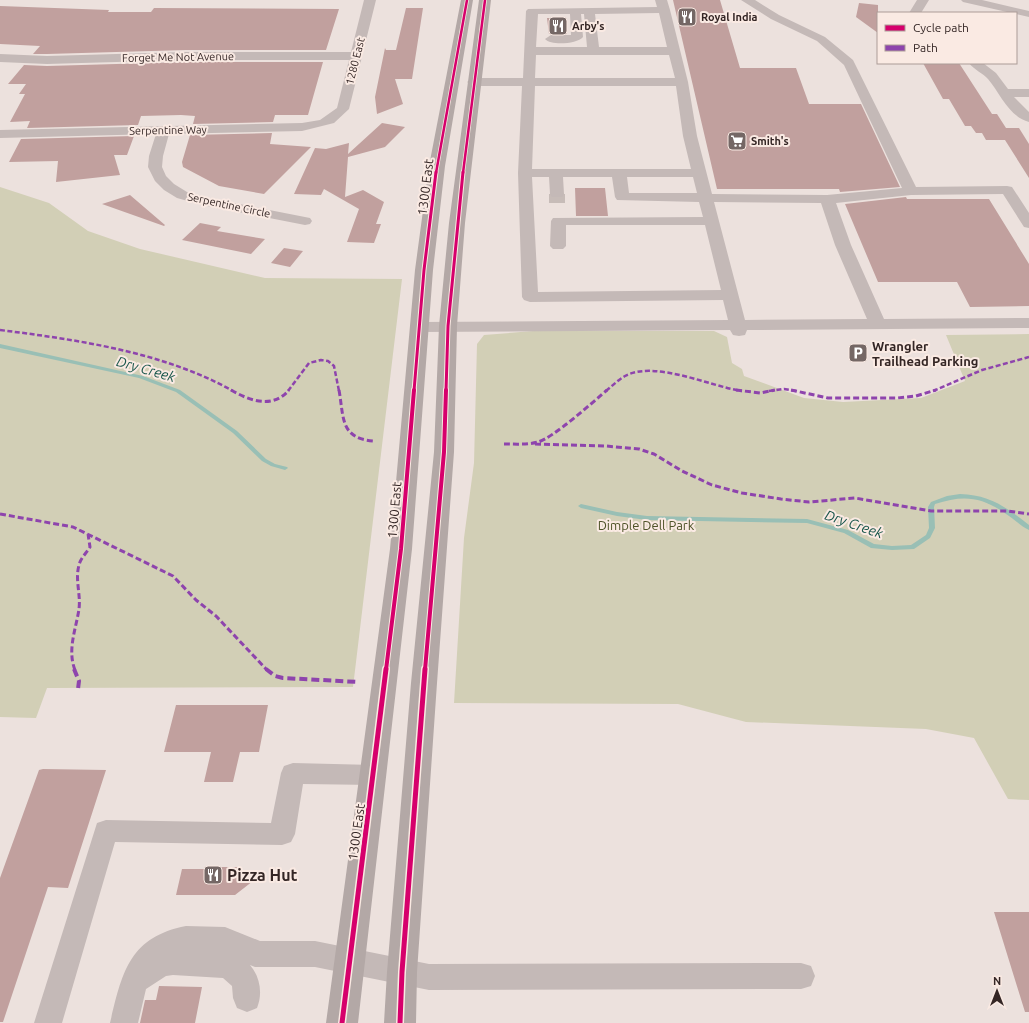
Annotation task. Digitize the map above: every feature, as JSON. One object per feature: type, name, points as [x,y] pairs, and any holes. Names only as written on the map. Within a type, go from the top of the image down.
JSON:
[{"type":"main road","name":"1300 East","points":[[342,1023],[401,549],[420,327],[437,166],[467,0]]},
{"type":"main road","points":[[400,1023],[402,972],[424,683],[444,452],[448,326],[456,223],[473,82],[485,0]]},
{"type":"main road","points":[[458,49],[464,55],[466,61],[464,77],[473,82]]},
{"type":"street","name":"1280 East","points":[[334,119],[343,109],[370,0]]},
{"type":"street","points":[[747,0],[775,17],[821,39],[849,64],[911,191]]},
{"type":"street","points":[[916,12],[923,0]]},
{"type":"street","points":[[967,0],[1029,14]]},
{"type":"street","points":[[730,295],[530,297],[525,173],[532,11],[589,11],[662,5],[682,82],[690,136],[712,221],[730,295],[738,328]]},
{"type":"street","points":[[531,45],[576,38],[575,11]]},
{"type":"street","points":[[589,11],[593,51]]},
{"type":"street","points":[[531,45],[593,51],[674,51]]},
{"type":"street","name":"Forget Me Not Avenue","points":[[0,58],[54,60],[186,56],[356,56]]},
{"type":"street","points":[[976,64],[992,76],[1017,109],[1029,118]]},
{"type":"street","points":[[473,82],[682,82]]},
{"type":"street","points":[[1004,93],[1029,93]]},
{"type":"street","name":"Serpentine Way","points":[[0,134],[302,127],[324,124],[334,119]]},
{"type":"street","name":"Serpentine Circle","points":[[164,130],[156,156],[155,167],[160,178],[169,187],[182,195],[202,201],[305,221]]},
{"type":"street","points":[[525,173],[699,173]]},
{"type":"street","points":[[556,173],[558,246]]},
{"type":"street","points":[[619,173],[625,221]]},
{"type":"street","points":[[622,197],[827,199],[911,191],[1007,190],[1029,224]]},
{"type":"street","points":[[827,199],[843,245],[878,325]]},
{"type":"street","points":[[558,221],[712,221]]},
{"type":"street","points":[[420,327],[738,328],[1029,323]]},
{"type":"street","points":[[48,1023],[106,831],[282,834],[293,773],[374,775]]},
{"type":"street","points":[[127,1010],[137,976],[148,958],[157,950],[176,940],[186,939],[225,940],[246,948],[255,954],[315,954],[428,977],[801,976]]},
{"type":"street","points":[[127,1010],[138,983],[150,970],[169,962],[217,962],[233,968],[244,980],[247,998]]},
{"type":"green space","points":[[0,187],[49,203],[88,231],[140,249],[265,278],[402,279],[353,687],[47,688],[36,718],[0,717]]},
{"type":"green space","name":"Dimple Dell Park","points":[[533,331],[714,331],[727,337],[732,363],[742,369],[744,376],[804,398],[843,402],[921,398],[965,381],[946,335],[1029,334],[1029,800],[1008,799],[974,738],[926,729],[746,722],[678,704],[454,703],[464,538],[474,463],[477,344],[484,335]]},
{"type":"building","points":[[673,0],[720,0],[740,68],[796,68],[809,104],[861,104],[900,187],[840,192],[839,189],[717,189]]},
{"type":"building","points":[[859,3],[878,5],[877,32],[856,17]]},
{"type":"building","points":[[0,6],[109,10],[108,12],[151,12],[154,8],[339,9],[326,50],[186,50],[33,54],[40,46],[0,44]]},
{"type":"building","points":[[406,8],[423,8],[412,79],[395,79],[403,104],[377,114],[375,97],[385,48],[386,50],[396,50]]},
{"type":"building","name":"Arby's","points":[[547,18],[566,18],[567,34],[549,34]]},
{"type":"building","points":[[186,62],[323,62],[308,115],[275,115],[273,122],[193,124],[195,116],[181,115],[141,116],[138,125],[27,128],[30,121],[10,122],[25,94],[19,94],[26,84],[8,84],[24,65],[47,66]]},
{"type":"building","points":[[924,64],[960,64],[992,114],[997,114],[1006,128],[1019,128],[1029,144],[1029,178],[1005,140],[986,140],[982,133],[976,133],[971,126],[965,126],[949,99],[943,99]]},
{"type":"building","points":[[382,123],[405,127],[385,147],[348,157],[345,197],[363,190],[384,202],[376,224],[381,224],[374,243],[347,242],[359,209],[324,189],[321,195],[294,194],[315,148],[326,149],[349,143],[348,154]]},
{"type":"building","points":[[272,133],[270,144],[311,147],[264,194],[219,186],[183,167],[182,162],[190,135]]},
{"type":"building","points":[[134,136],[127,155],[114,155],[120,175],[56,182],[58,161],[9,162],[21,139]]},
{"type":"building","points":[[575,188],[605,188],[608,216],[576,216]]},
{"type":"building","points":[[130,195],[165,225],[164,226],[102,204]]},
{"type":"building","points":[[906,197],[907,199],[989,199],[1029,264],[1029,306],[970,307],[957,282],[878,282],[845,204]]},
{"type":"building","points":[[200,223],[221,227],[217,231],[265,239],[251,254],[182,240]]},
{"type":"building","points":[[284,248],[303,251],[290,267],[271,263]]},
{"type":"building","points":[[176,705],[268,705],[259,752],[240,752],[233,782],[204,782],[211,752],[164,752]]},
{"type":"building","points":[[39,770],[106,770],[68,888],[48,887],[3,1022],[0,1022],[0,878]]},
{"type":"building","name":"Pizza Hut","points":[[220,867],[239,867],[253,881],[235,895],[176,895],[182,869],[220,869]]},
{"type":"building","points":[[994,912],[1029,912],[1029,1012],[1025,1012]]},
{"type":"building","points":[[159,986],[202,987],[195,1023],[140,1023],[145,1000],[156,1000]]},
{"type":"waterway","name":"Dry Creek","points":[[0,346],[141,377],[178,391],[235,432],[264,460],[273,465],[285,468]]},
{"type":"waterway","name":"Dry Creek","points":[[581,506],[617,514],[647,518],[807,521],[846,531],[873,546],[892,548],[912,547],[928,536],[932,528],[931,507],[933,503],[947,498],[972,496],[995,504],[1029,528]]},
{"type":"tunnel","points":[[557,194],[557,203]]},
{"type":"marked path","points":[[0,330],[87,342],[123,351],[158,361],[209,379],[244,397],[259,402],[275,401],[287,393],[309,363],[317,360],[325,360],[331,363],[336,370],[345,426],[347,430],[356,438],[373,441]]},
{"type":"marked path","points":[[504,444],[530,444],[540,442],[571,420],[626,376],[642,371],[664,371],[722,388],[745,392],[760,393],[784,389],[828,398],[897,398],[916,396],[938,390],[982,370],[1029,357]]},
{"type":"marked path","points":[[535,444],[606,446],[639,449],[654,454],[682,471],[712,485],[742,493],[781,499],[809,502],[855,498],[931,511],[1008,511],[1029,514]]},
{"type":"marked path","points":[[0,514],[73,527],[173,576],[196,600],[216,616],[267,670],[275,676],[283,678],[359,682]]},
{"type":"marked path","points":[[78,689],[79,681],[72,663],[74,629],[79,608],[77,574],[80,561],[90,547],[88,534]]},
{"type":"cycle path","points":[[342,1023],[401,549],[424,270],[437,166],[467,0]]},
{"type":"cycle path","points":[[400,1023],[402,972],[424,683],[444,452],[448,326],[457,223],[485,0]]},
{"type":"place","name":"Royal India","points":[[687,17]]},
{"type":"place","name":"Arby's","points":[[558,26]]},
{"type":"place","name":"Smith's","points":[[737,141]]},
{"type":"place","name":"Wrangler Trailhead Parking","points":[[858,353]]},
{"type":"place","name":"Pizza Hut","points":[[213,875]]}]
